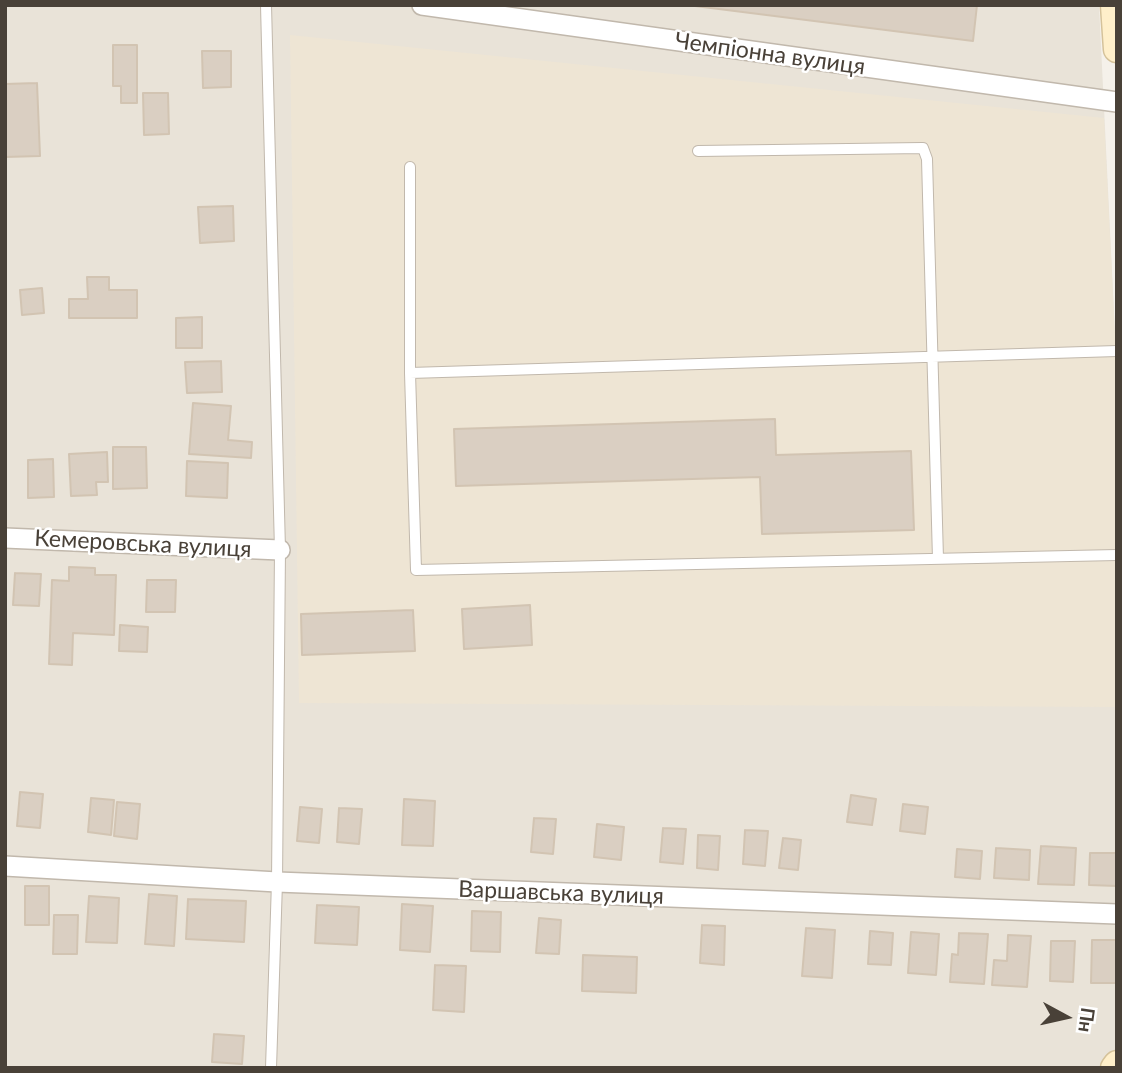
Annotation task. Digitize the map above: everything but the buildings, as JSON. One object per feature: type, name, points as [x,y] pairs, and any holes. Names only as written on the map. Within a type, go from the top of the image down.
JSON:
[{"type":"main road","points":[[1114,5],[1117,49]]},
{"type":"street","name":"Чемпіонна вулиця","points":[[422,5],[1117,102]]},
{"type":"street","name":"Кемеровська вулиця","points":[[5,538],[280,550]]},
{"type":"street","name":"Варшавська вулиця","points":[[5,866],[277,882],[1117,914]]},
{"type":"lane","points":[[266,5],[280,550],[277,882],[271,1068]]},
{"type":"lane","points":[[698,151],[923,148],[927,159],[938,559]]},
{"type":"lane","points":[[410,167],[410,373],[416,570],[1117,555]]},
{"type":"lane","points":[[410,373],[1117,351]]},
{"type":"shaded area","points":[[5,5],[1099,5],[1117,374],[1117,1048],[1102,1068],[5,1068]]},
{"type":"shaded area","points":[[290,35],[1104,118],[1117,374],[1117,707],[299,703]]}]
